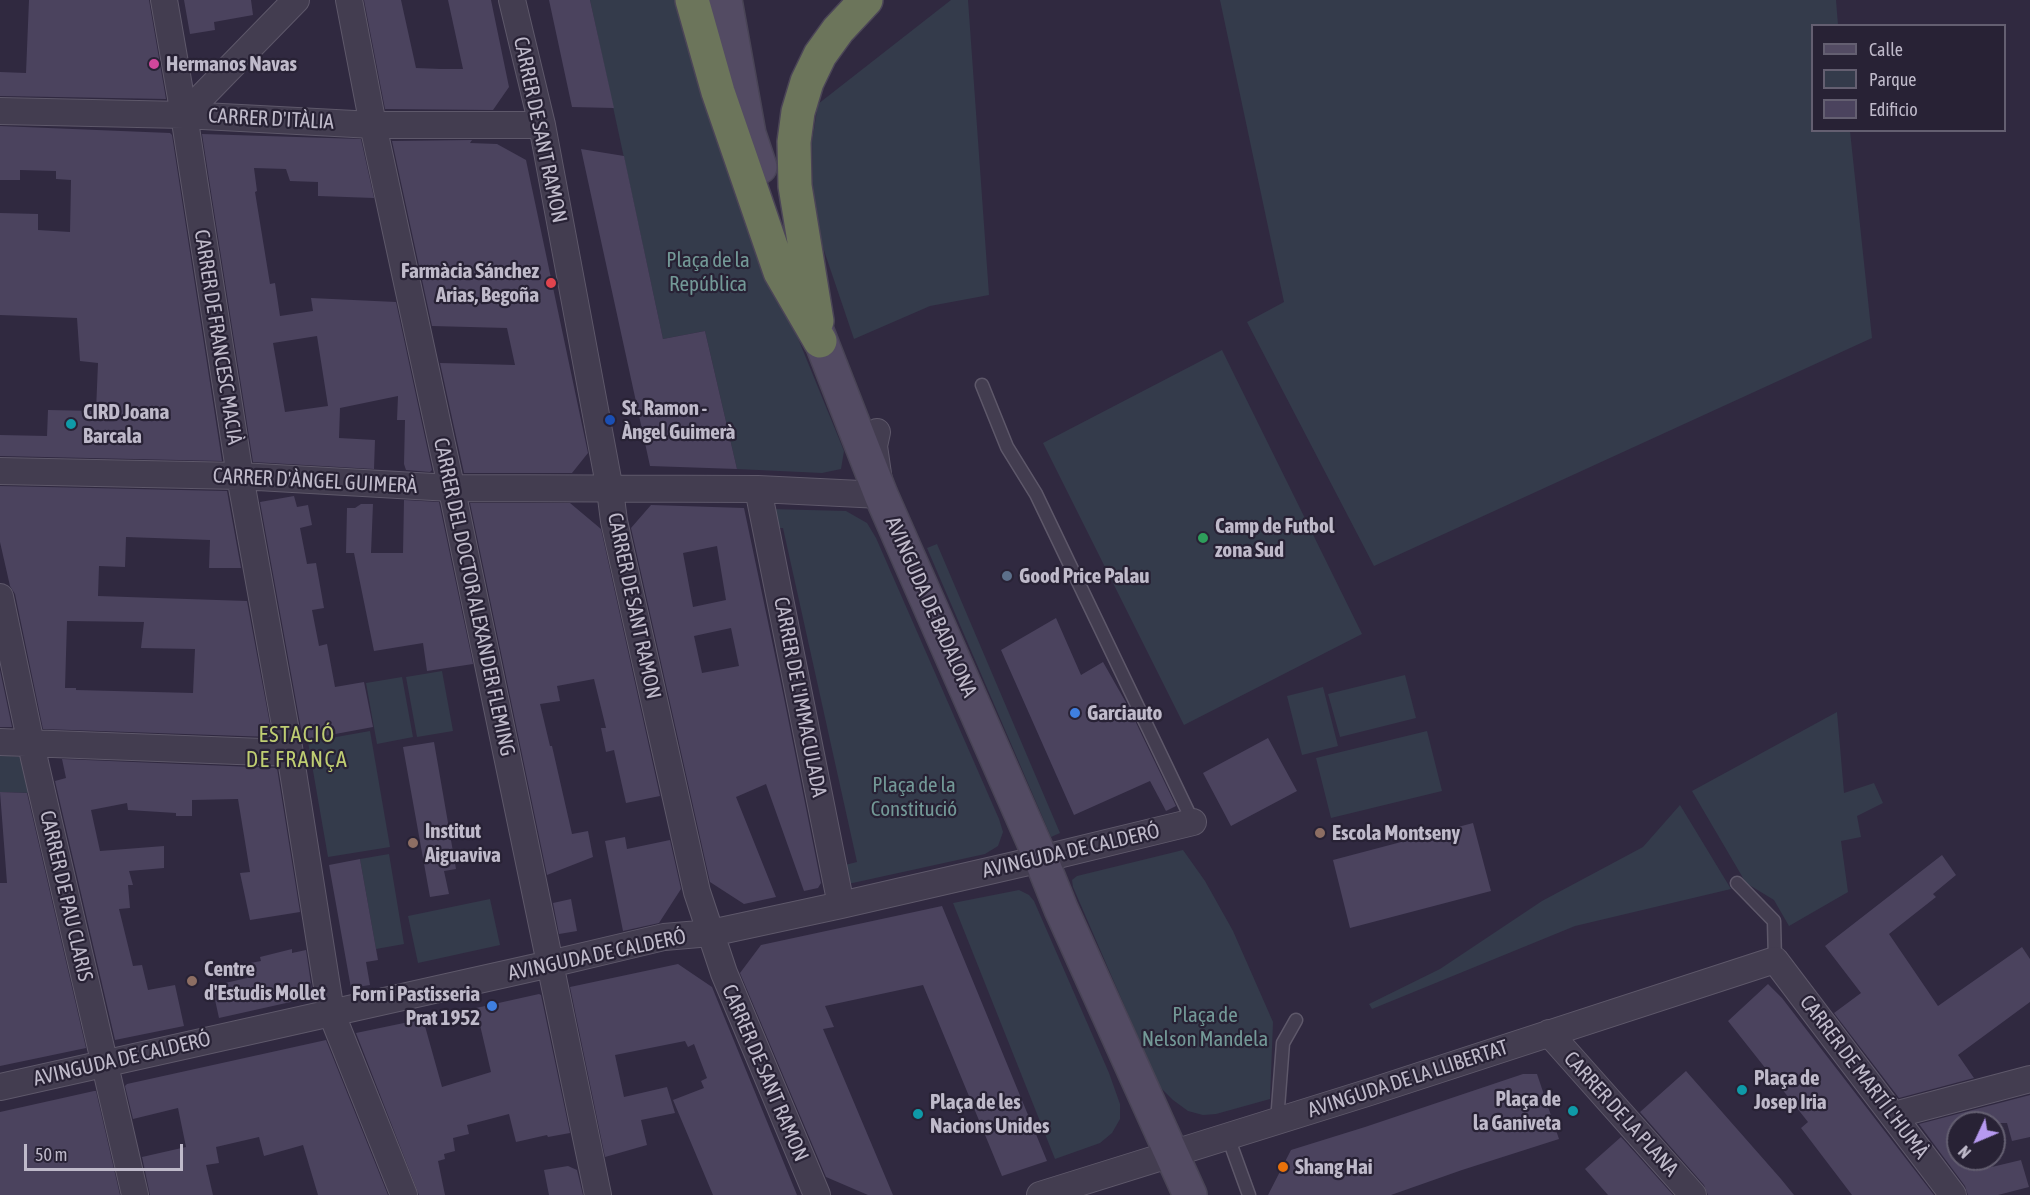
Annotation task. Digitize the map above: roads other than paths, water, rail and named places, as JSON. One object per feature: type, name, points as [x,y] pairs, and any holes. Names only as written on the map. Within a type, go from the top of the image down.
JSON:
[{"type":"highway","points":[[692,0],[718,92],[780,272],[820,341]]},
{"type":"highway","points":[[820,341],[795,186],[794,142],[798,112],[807,81],[820,55],[838,30],[866,0]]},
{"type":"street","name":"CARRER DE FRANCESC MACIÀ","points":[[164,0],[240,476],[290,753],[331,1012],[404,1195]]},
{"type":"street","points":[[184,115],[296,0]]},
{"type":"street","name":"CARRER DEL DOCTOR ALEXANDER FLEMING","points":[[349,0],[598,1195]]},
{"type":"street","name":"CARRER DE SANT RAMON","points":[[512,0],[542,125],[614,522],[697,892],[724,973],[817,1195]]},
{"type":"street","name":"AVINGUDA DE BADALONA","points":[[725,0],[748,134],[820,341],[881,495],[1041,859],[1060,909],[1190,1195]]},
{"type":"street","name":"CARRER D'ITÀLIA","points":[[0,111],[184,115],[373,124],[542,125]]},
{"type":"street","points":[[878,432],[874,446],[881,495]]},
{"type":"street","name":"CARRER D'ÀNGEL GUIMERÀ","points":[[0,471],[240,476],[451,488],[758,489],[881,495]]},
{"type":"street","name":"CARRER DE L'IMMACULADA","points":[[758,489],[841,905]]},
{"type":"street","name":"CARRER DE PAU CLARIS","points":[[0,597],[31,743],[135,1195]]},
{"type":"street","points":[[0,742],[290,753]]},
{"type":"street","name":"AVINGUDA DE CALDERÓ","points":[[0,1087],[664,937],[711,933],[841,905],[1193,822]]},
{"type":"street","name":"AVINGUDA DE LA LLIBERTAT","points":[[1040,1195],[1277,1122],[1775,960]]},
{"type":"street","name":"CARRER DE MARTÍ L'HUMÀ","points":[[1775,960],[1953,1195]]},
{"type":"street","name":"CARRER DE LA PLANA","points":[[1549,1033],[1693,1195]]},
{"type":"street","points":[[1894,1115],[2030,1079]]},
{"type":"lane","points":[[982,385],[1007,447],[1036,494],[1193,822]]},
{"type":"lane","points":[[1737,883],[1774,921],[1775,960]]},
{"type":"lane","points":[[1277,1122],[1283,1043],[1296,1020]]},
{"type":"lane","points":[[1228,1137],[1250,1195]]},
{"type":"place","name":"Hermanos Navas","points":[[154,64]]},
{"type":"place","name":"Farmàcia Sánchez Arias, Begoña","points":[[551,283]]},
{"type":"place","name":"St. Ramon - Àngel Guimerà","points":[[610,420]]},
{"type":"place","name":"CIRD Joana Barcala","points":[[71,424]]},
{"type":"place","name":"Camp de Futbol zona Sud","points":[[1203,538]]},
{"type":"place","name":"Good Price Palau","points":[[1007,576]]},
{"type":"place","name":"Garciauto","points":[[1075,713]]},
{"type":"place","name":"Escola Montseny","points":[[1320,833]]},
{"type":"place","name":"Institut Aiguaviva","points":[[413,843]]},
{"type":"place","name":"Centre d'Estudis Mollet","points":[[192,981]]},
{"type":"place","name":"Forn i Pastisseria Prat 1952","points":[[492,1006]]},
{"type":"place","name":"Plaça de Josep Iria","points":[[1742,1090]]},
{"type":"place","name":"Plaça de la Ganiveta","points":[[1573,1111]]},
{"type":"place","name":"Plaça de les Nacions Unides","points":[[918,1114]]},
{"type":"place","name":"Shang Hai","points":[[1283,1167]]},
{"type":"district","name":"ESTACIÓ DE FRANÇA","points":[[297,748]]},
{"type":"park label","name":"Plaça de la República","points":[[708,272]]},
{"type":"park label","name":"Plaça de la Constitució","points":[[914,797]]},
{"type":"park label","name":"Plaça de Nelson Mandela","points":[[1205,1027]]}]
